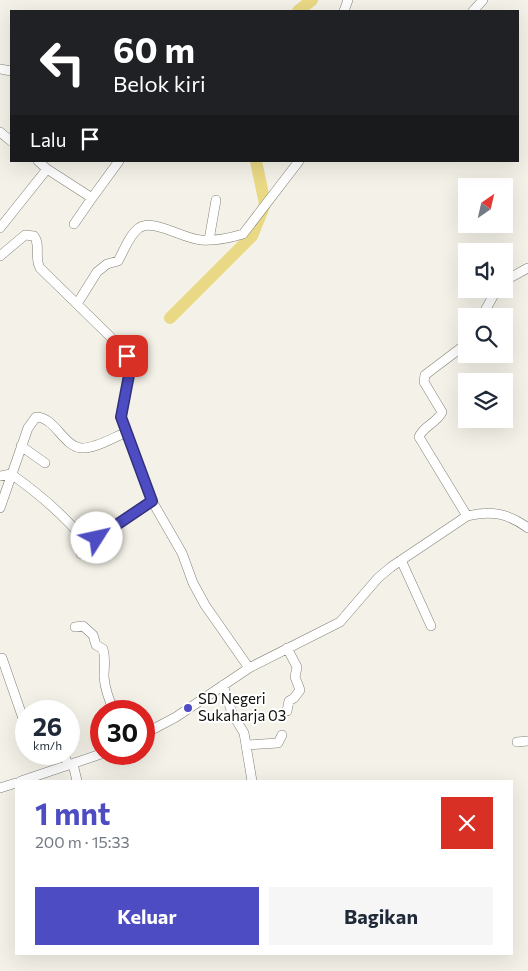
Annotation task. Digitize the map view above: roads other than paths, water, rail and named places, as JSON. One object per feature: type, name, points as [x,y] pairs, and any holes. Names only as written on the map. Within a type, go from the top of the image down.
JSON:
[{"type":"street","points":[[474,10],[483,0]]},
{"type":"street","points":[[0,132],[10,140]]},
{"type":"street","points":[[39,162],[92,198]]},
{"type":"street","points":[[74,224],[118,162]]},
{"type":"street","points":[[77,304],[97,272],[107,264],[118,261],[140,227],[152,225],[182,236],[209,240],[243,234],[298,162]]},
{"type":"street","points":[[0,228],[47,168]]},
{"type":"street","points":[[209,240],[216,200]]},
{"type":"street","points":[[0,256],[18,238],[32,234],[37,244],[38,265],[121,345],[127,356],[129,375],[121,417],[152,501],[182,553],[193,583],[205,605],[249,668]]},
{"type":"street","points":[[513,277],[528,268]]},
{"type":"street","points":[[458,350],[425,375],[424,382],[442,412],[440,417],[422,430],[418,437],[467,516]]},
{"type":"street","points":[[0,508],[21,446],[31,423],[40,417],[74,445],[81,448],[94,446],[126,432]]},
{"type":"street","points":[[21,446],[45,463]]},
{"type":"street","points":[[0,476],[11,474],[57,509],[89,546]]},
{"type":"street","points":[[81,554],[89,546],[152,501]]},
{"type":"street","points":[[155,728],[249,668],[340,622],[378,578],[401,560],[467,516],[479,513],[494,513],[516,520],[528,528]]},
{"type":"street","points":[[401,560],[431,626]]},
{"type":"street","points":[[75,626],[83,626],[92,634],[96,645],[103,649],[106,660],[104,676],[106,692],[109,700]]},
{"type":"street","points":[[287,648],[297,667],[295,677],[300,690],[289,701],[287,711]]},
{"type":"street","points":[[2,658],[17,700]]},
{"type":"street","points":[[223,685],[232,713],[244,733],[252,780]]},
{"type":"street","points":[[247,745],[278,743],[282,735]]},
{"type":"street","points":[[517,742],[528,741]]},
{"type":"street","points":[[24,780],[68,765]]},
{"type":"street","points":[[71,765],[77,780]]},
{"type":"street","points":[[0,788],[15,783]]},
{"type":"waterway","points":[[299,10],[312,0]]},
{"type":"waterway","points":[[170,318],[252,236],[265,204],[256,162]]},
{"type":"place","name":"SD Negeri Sukaharja 03","points":[[188,708]]}]
